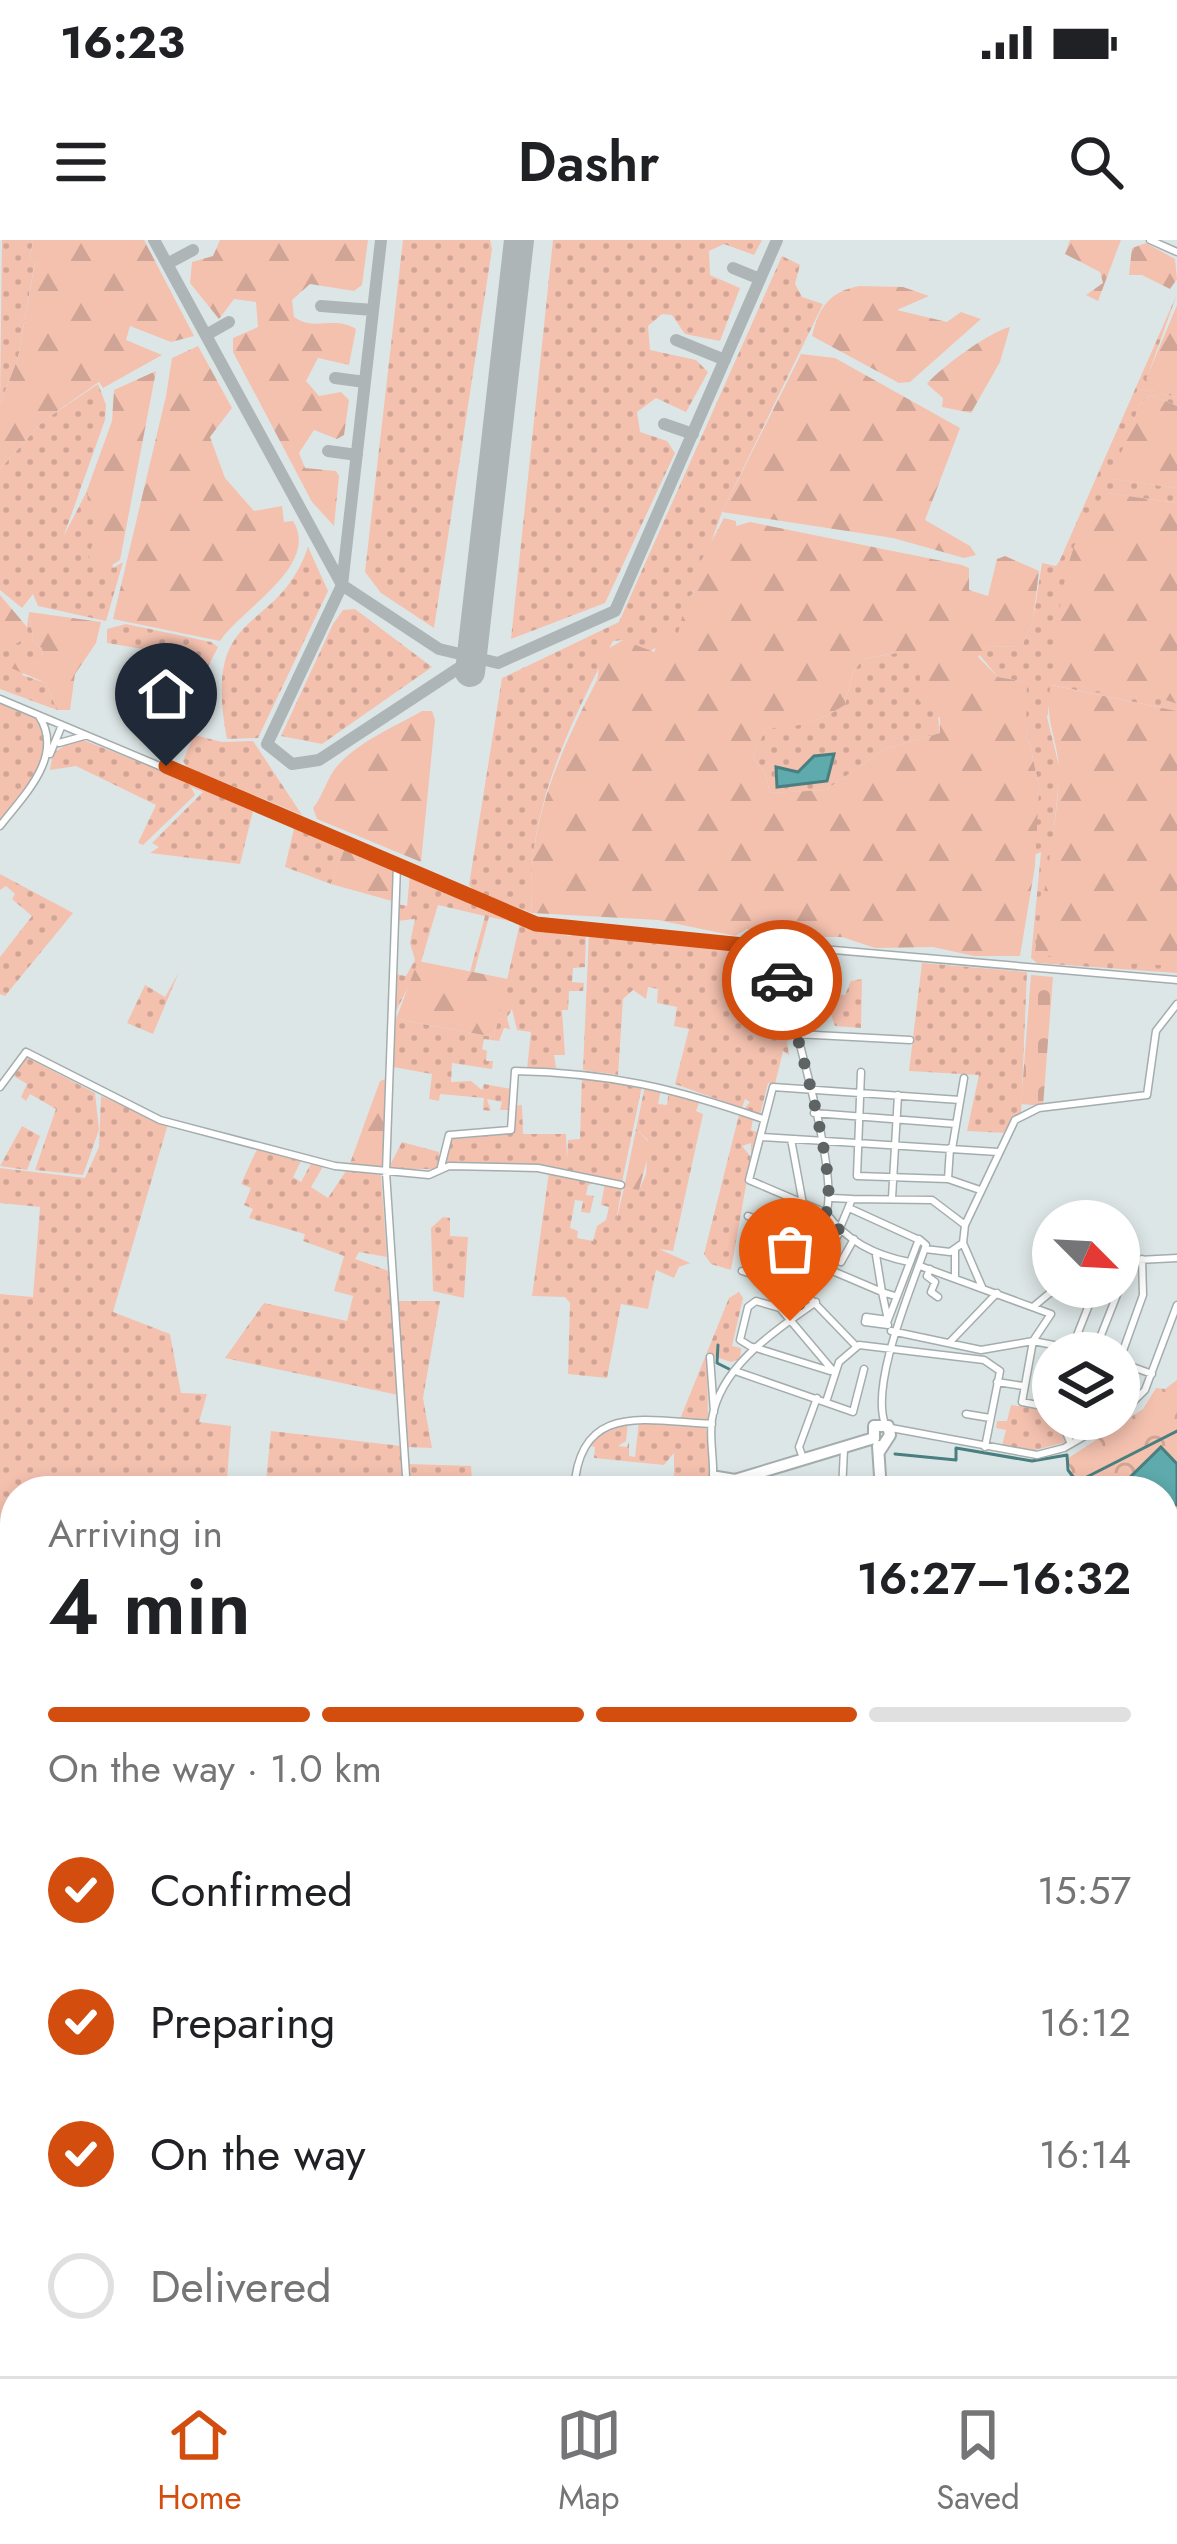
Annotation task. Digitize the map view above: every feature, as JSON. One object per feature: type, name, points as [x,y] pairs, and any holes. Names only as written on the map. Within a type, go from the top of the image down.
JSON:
[{"type":"main road","points":[[745,1476],[879,1436],[880,1476]]},
{"type":"street","points":[[1150,240],[1177,252]]},
{"type":"street","points":[[0,699],[536,924],[1177,980]]},
{"type":"street","points":[[39,716],[50,738]]},
{"type":"street","points":[[47,757],[50,738],[62,725]]},
{"type":"street","points":[[0,826],[58,743],[62,725]]},
{"type":"street","points":[[58,743],[88,735]]},
{"type":"street","points":[[397,865],[386,1172],[406,1476]]},
{"type":"street","points":[[774,948],[821,1139],[832,1198],[826,1213]]},
{"type":"street","points":[[982,1287],[963,1243],[965,1225],[1008,1129],[1024,1113],[1151,1091],[1156,1031],[1177,1004]]},
{"type":"street","points":[[796,1034],[910,1040]]},
{"type":"street","points":[[0,1087],[26,1052],[160,1120],[335,1166],[429,1175],[441,1167],[538,1168],[621,1184]]},
{"type":"street","points":[[441,1167],[449,1135],[511,1130],[513,1072],[582,1073],[676,1088],[763,1120]]},
{"type":"street","points":[[861,1072],[857,1176],[948,1179],[980,1190]]},
{"type":"street","points":[[948,1179],[964,1078]]},
{"type":"street","points":[[909,1262],[876,1255],[840,1231],[826,1213],[749,1180],[773,1087],[960,1100]]},
{"type":"street","points":[[892,1198],[898,1095]]},
{"type":"street","points":[[814,1113],[956,1124]]},
{"type":"street","points":[[760,1137],[998,1153]]},
{"type":"street","points":[[791,1139],[803,1204]]},
{"type":"street","points":[[832,1198],[951,1251]]},
{"type":"street","points":[[850,1204],[892,1198],[932,1200],[941,1212],[965,1225]]},
{"type":"street","points":[[791,1320],[850,1204]]},
{"type":"street","points":[[748,1216],[829,1252],[841,1262],[854,1239]]},
{"type":"street","points":[[754,1238],[805,1259],[796,1273],[749,1258],[757,1220]]},
{"type":"street","points":[[891,1327],[920,1266],[925,1249],[920,1239]]},
{"type":"street","points":[[920,1239],[895,1296],[879,1436],[936,1438],[1037,1455],[1079,1440]]},
{"type":"street","points":[[925,1249],[951,1251],[963,1243]]},
{"type":"street","points":[[766,1264],[775,1247]]},
{"type":"street","points":[[951,1251],[955,1278]]},
{"type":"street","points":[[876,1255],[891,1327]]},
{"type":"street","points":[[1130,1332],[1143,1294],[1142,1258],[1177,1258]]},
{"type":"street","points":[[821,1266],[895,1296]]},
{"type":"street","points":[[920,1266],[1032,1307]]},
{"type":"street","points":[[930,1269],[927,1276],[935,1282],[932,1292],[938,1297]]},
{"type":"street","points":[[742,1271],[806,1293],[856,1346],[980,1360],[1000,1371],[985,1447]]},
{"type":"street","points":[[949,1344],[997,1293]]},
{"type":"street","points":[[750,1302],[780,1308],[835,1373],[740,1340],[750,1302]]},
{"type":"street","points":[[717,1476],[712,1424],[722,1396],[753,1347],[816,1302]]},
{"type":"street","points":[[1140,1398],[1177,1305]]},
{"type":"street","points":[[1035,1308],[1052,1316],[1040,1332]]},
{"type":"street","points":[[891,1327],[981,1350],[1032,1342]]},
{"type":"street","points":[[803,1458],[799,1450],[803,1440],[835,1373],[856,1346]]},
{"type":"street","points":[[1032,1347],[1022,1402],[1032,1404]]},
{"type":"street","points":[[801,1362],[815,1349]]},
{"type":"street","points":[[980,1360],[981,1350]]},
{"type":"street","points":[[710,1357],[714,1412]]},
{"type":"street","points":[[737,1372],[853,1412],[864,1369]]},
{"type":"street","points":[[1140,1370],[1152,1374]]},
{"type":"street","points":[[997,1382],[1024,1387]]},
{"type":"street","points":[[710,1393],[722,1396]]},
{"type":"street","points":[[966,1414],[990,1418]]},
{"type":"street","points":[[576,1476],[580,1452],[594,1434],[640,1417],[712,1424]]},
{"type":"street","points":[[1070,1440],[1072,1444]]},
{"type":"street","points":[[843,1445],[848,1457],[845,1476]]},
{"type":"green space","points":[[2,240],[33,240],[30,259],[35,261],[18,358],[0,404]]},
{"type":"green space","points":[[33,240],[144,240],[194,336],[171,342],[130,326],[126,340],[162,355],[103,388],[99,382],[43,421],[0,469],[0,404],[18,358],[35,262],[30,259]]},
{"type":"green space","points":[[220,240],[368,240],[362,285],[354,291],[310,284],[292,300],[294,317],[302,321],[356,329],[349,365],[318,358],[306,381],[319,396],[341,392],[349,400],[344,435],[337,439],[314,430],[299,453],[305,468],[336,471],[339,476],[334,526],[312,502],[233,352],[233,338],[258,327],[256,302],[234,299],[219,319],[190,283],[192,262],[213,256]]},
{"type":"green space","points":[[403,240],[490,240],[492,249],[434,628],[381,593],[365,572]]},
{"type":"green space","points":[[553,240],[762,240],[754,255],[724,244],[709,251],[710,275],[740,288],[720,341],[685,334],[672,315],[662,314],[648,326],[650,350],[696,360],[708,372],[686,412],[656,398],[637,412],[640,432],[667,441],[675,453],[605,603],[511,639]]},
{"type":"green space","points":[[1070,240],[1121,240],[1098,301],[1086,295],[1103,283],[1100,272],[1065,254]]},
{"type":"green space","points":[[1146,243],[1175,259],[1177,279],[1170,289],[1142,275],[1129,275],[1132,248]]},
{"type":"green space","points":[[782,256],[800,265],[795,284],[802,297],[823,304],[722,512],[678,634],[647,653],[623,640],[613,641],[553,772],[535,841],[532,913],[474,891],[469,885],[502,678],[619,622]]},
{"type":"green space","points":[[859,286],[903,287],[929,296],[897,310],[947,322],[961,312],[981,319],[910,382],[899,383],[812,336],[827,302]]},
{"type":"green space","points":[[1177,294],[1143,389],[1177,397],[1177,406],[1151,395],[1140,404],[1112,479],[1177,488],[1177,503],[1107,493],[1055,679],[1155,694],[1177,704],[1177,711],[1052,685],[1047,717],[1060,770],[1053,838],[1065,960],[1164,962],[1177,966],[1177,973],[1037,963],[1031,958],[1041,852],[1034,855],[1039,787],[1026,726],[1026,682],[998,677],[978,653],[987,647],[1022,646],[1033,620],[1042,563],[1056,566],[1060,560]]},
{"type":"green space","points":[[1177,305],[1177,397],[1142,389]]},
{"type":"green space","points":[[1010,327],[1000,362],[971,413],[942,407],[943,398],[927,384],[967,351]]},
{"type":"green space","points":[[198,346],[232,408],[210,437],[225,478],[254,511],[282,506],[284,522],[293,521],[299,537],[288,570],[220,641],[113,619],[172,358]]},
{"type":"green space","points":[[801,354],[835,358],[960,428],[925,520],[970,546],[976,555],[964,558],[893,538],[722,512]]},
{"type":"green space","points":[[156,371],[120,560],[106,569],[88,557],[101,521],[86,493],[112,421],[114,390]]},
{"type":"green space","points":[[98,384],[106,405],[105,420],[64,536],[86,493],[100,516],[113,568],[123,562],[106,621],[38,606],[33,594],[22,608],[0,590],[0,469],[43,421]]},
{"type":"green space","points":[[1151,395],[1177,406],[1177,488],[1111,479],[1140,404]]},
{"type":"green space","points":[[1107,493],[1177,503],[1177,704],[1084,689],[1055,679],[1060,607],[1072,554],[1092,509]]},
{"type":"green space","points":[[724,518],[736,521],[736,526],[750,522],[962,565],[969,568],[969,590],[988,596],[997,559],[1005,556],[1039,571],[1033,620],[1022,646],[987,647],[978,657],[998,677],[1027,682],[1026,726],[1039,787],[1035,866],[1020,956],[974,956],[933,947],[875,948],[842,937],[769,937],[747,929],[735,936],[658,920],[532,913],[539,821],[558,764],[597,680],[599,668],[592,658],[623,640],[654,652],[660,638],[678,634],[700,563]],"holes":[[[895,653],[910,660],[930,656],[920,676],[919,701],[940,718],[940,733],[885,749],[826,790],[770,793],[765,773],[753,758],[766,728],[807,723],[845,705],[853,672],[863,659]]]},
{"type":"green space","points":[[308,547],[328,591],[258,738],[227,739],[222,695],[224,664],[233,642],[295,576]]},
{"type":"green space","points":[[0,595],[27,627],[25,639],[0,652]]},
{"type":"green space","points":[[355,609],[432,667],[322,744],[281,736],[333,624],[343,610]]},
{"type":"green space","points":[[29,612],[34,644],[42,648],[43,657],[36,664],[29,663],[22,675],[46,683],[57,710],[0,689],[0,652],[27,627]]},
{"type":"green space","points":[[29,612],[101,622],[96,643],[75,674],[70,710],[57,710],[46,683],[11,668],[19,655],[36,664],[43,656],[42,648],[34,644]]},
{"type":"green space","points":[[126,624],[218,647],[199,684],[203,672],[176,663],[162,665],[161,652],[107,643],[107,629]]},
{"type":"green space","points":[[896,653],[931,655],[940,733],[885,749],[826,790],[770,793],[765,773],[753,758],[766,727],[798,725],[835,711],[845,705],[853,672],[863,659]]},
{"type":"green space","points":[[176,663],[203,672],[178,709],[157,709],[162,665]]},
{"type":"green space","points":[[1051,685],[1177,711],[1177,966],[1065,960],[1035,952],[1059,777],[1049,709]]},
{"type":"green space","points":[[0,699],[39,716],[47,745],[38,774],[0,826]]},
{"type":"green space","points":[[422,711],[432,711],[435,720],[421,862],[317,819],[313,808],[347,756]]},
{"type":"green space","points":[[194,735],[222,742],[253,741],[302,815],[187,767],[183,761]]},
{"type":"green space","points":[[78,738],[254,807],[240,864],[150,853],[159,847],[152,843],[203,792],[191,787],[195,795],[143,845],[138,843],[156,805],[76,766],[50,770],[53,753]]},
{"type":"green space","points":[[295,824],[346,845],[331,884],[285,867]]},
{"type":"green space","points":[[346,845],[394,865],[392,901],[331,884]]},
{"type":"green space","points":[[0,874],[73,913],[5,996],[0,994],[0,957],[32,916],[12,899],[15,894],[6,886],[0,890]]},
{"type":"green space","points":[[410,874],[528,926],[569,936],[586,932],[585,967],[573,968],[572,982],[584,983],[583,991],[569,991],[568,1010],[562,1010],[565,1055],[554,1055],[556,1068],[527,1069],[531,1032],[517,1030],[512,1009],[507,1018],[510,1029],[504,1028],[499,1041],[484,1039],[482,1049],[487,1051],[486,1061],[493,1061],[492,1069],[452,1063],[451,1082],[471,1081],[482,1090],[484,1084],[511,1089],[510,1110],[500,1110],[502,1102],[487,1099],[491,1111],[483,1110],[484,1098],[440,1094],[439,1101],[429,1099],[432,1074],[393,1067],[396,1019],[494,1037],[520,923],[489,917],[474,973],[470,972],[485,916],[438,905],[421,962],[394,1015],[395,974],[406,976],[415,960],[410,943],[415,919],[397,921],[397,904],[407,906]]},
{"type":"green space","points":[[589,932],[772,952],[793,1039],[787,1041],[789,1055],[783,1051],[775,1084],[768,1083],[760,1115],[744,1109],[750,1102],[745,1099],[742,1108],[675,1084],[689,1029],[674,1026],[677,1007],[657,1003],[658,989],[648,987],[646,999],[633,990],[623,999],[618,1075],[583,1070]]},
{"type":"green space","points":[[776,949],[819,954],[829,994],[845,995],[851,981],[862,979],[861,1028],[835,1026],[830,1012],[791,1012]]},
{"type":"green space","points":[[418,961],[508,979],[494,1037],[396,1019]]},
{"type":"green space","points":[[922,963],[1027,972],[1021,1115],[1007,1133],[967,1131],[979,1075],[909,1071]]},
{"type":"green space","points":[[179,972],[153,1034],[127,1023],[145,985],[165,997]]},
{"type":"green space","points":[[1031,975],[1053,977],[1043,1106],[1021,1104]]},
{"type":"green space","points":[[26,1057],[95,1093],[99,1130],[83,1175],[35,1170],[56,1109],[30,1094],[26,1101],[21,1097],[27,1084],[12,1075]]},
{"type":"green space","points":[[582,1076],[642,1086],[622,1182],[519,1166],[445,1164],[450,1139],[510,1134],[514,1106],[522,1105],[523,1134],[566,1134],[567,1159],[568,1140],[580,1139]]},
{"type":"green space","points":[[388,1078],[382,1168],[349,1166],[380,1081]]},
{"type":"green space","points":[[645,1086],[661,1089],[658,1104],[667,1105],[669,1090],[700,1100],[696,1111],[703,1114],[673,1251],[659,1249],[690,1263],[679,1267],[674,1278],[656,1270],[648,1309],[621,1304],[607,1378],[568,1374],[570,1303],[565,1297],[532,1296],[549,1172],[597,1182],[588,1185],[586,1195],[594,1196],[590,1213],[581,1212],[583,1201],[575,1200],[570,1228],[578,1231],[577,1238],[593,1241],[597,1226],[606,1220],[609,1207],[601,1205],[605,1183],[622,1187],[616,1222],[624,1188],[639,1190],[646,1174],[648,1140],[636,1129]]},
{"type":"green space","points":[[101,1096],[168,1124],[113,1312],[170,1334],[181,1393],[207,1394],[199,1422],[231,1426],[227,1476],[0,1476],[0,1294],[33,1297],[40,1207],[0,1203],[0,1168],[85,1178],[99,1147]]},
{"type":"green space","points":[[739,1115],[753,1119],[751,1130],[757,1132],[751,1155],[751,1143],[742,1146],[751,1157],[731,1270],[711,1264],[704,1254]]},
{"type":"green space","points":[[22,1126],[40,1136],[27,1170],[0,1166]]},
{"type":"green space","points":[[636,1129],[651,1144],[639,1190],[624,1188]]},
{"type":"green space","points":[[402,1142],[439,1152],[438,1169],[388,1169]]},
{"type":"green space","points":[[258,1147],[302,1159],[293,1177],[301,1182],[312,1162],[324,1165],[311,1187],[328,1198],[346,1171],[381,1175],[387,1257],[359,1252],[355,1259],[389,1271],[398,1395],[225,1358],[264,1303],[347,1321],[353,1296],[334,1291],[344,1256],[303,1241],[305,1234],[249,1218],[253,1209],[244,1205],[251,1188],[241,1184]]},
{"type":"green space","points":[[443,1217],[450,1218],[450,1236],[468,1237],[464,1298],[433,1291],[431,1228]]},
{"type":"green space","points":[[739,1292],[743,1298],[732,1346],[741,1348],[740,1359],[731,1362],[707,1354],[708,1420],[680,1419],[729,1298]]},
{"type":"green space","points":[[397,1301],[440,1301],[423,1398],[432,1448],[407,1447]]},
{"type":"green space","points":[[1177,1380],[1177,1476],[1073,1476],[1067,1459],[1096,1440],[1140,1440],[1140,1411],[1156,1388],[1165,1389]]},
{"type":"green space","points":[[1011,1405],[1032,1408],[1032,1440],[1066,1442],[1032,1451],[1002,1446],[1006,1430],[996,1428],[997,1421],[1007,1421]]},
{"type":"green space","points":[[639,1421],[706,1426],[711,1476],[674,1476],[674,1453],[664,1465],[594,1458],[595,1447],[587,1445],[628,1422],[626,1441],[618,1446],[627,1447],[629,1441],[629,1456],[635,1457]]},
{"type":"green space","points":[[271,1431],[401,1446],[403,1476],[266,1476]]},
{"type":"green space","points":[[409,1464],[471,1466],[472,1476],[410,1476]]},
{"type":"water","points":[[834,754],[827,781],[777,787],[776,767],[798,772],[814,756]]},
{"type":"water","points":[[1161,1447],[1177,1464],[1177,1476],[1131,1476]]},
{"type":"waterway","points":[[718,1345],[717,1363],[733,1371]]},
{"type":"waterway","points":[[1089,1476],[1177,1431]]},
{"type":"waterway","points":[[895,1454],[956,1460],[956,1448],[1032,1461],[1067,1455],[1072,1476]]},
{"type":"taxiway","points":[[154,240],[342,585],[439,649],[498,663],[615,611],[777,240]]},
{"type":"taxiway","points":[[381,240],[342,585],[267,744],[292,764],[319,760],[471,660]]},
{"type":"taxiway","points":[[167,264],[193,250]]},
{"type":"taxiway","points":[[733,268],[760,279]]},
{"type":"taxiway","points":[[321,306],[373,310]]},
{"type":"taxiway","points":[[206,335],[229,322]]},
{"type":"taxiway","points":[[676,340],[725,360]]},
{"type":"taxiway","points":[[335,378],[365,382]]},
{"type":"taxiway","points":[[664,424],[693,434]]},
{"type":"taxiway","points":[[328,451],[357,455]]},
{"type":"runway","points":[[470,672],[519,240]]},
{"type":"way so far","points":[[782,980],[821,1139],[832,1198],[826,1213],[840,1231],[790,1321]]},
{"type":"route","points":[[166,766],[529,922],[774,948],[782,980]]}]
